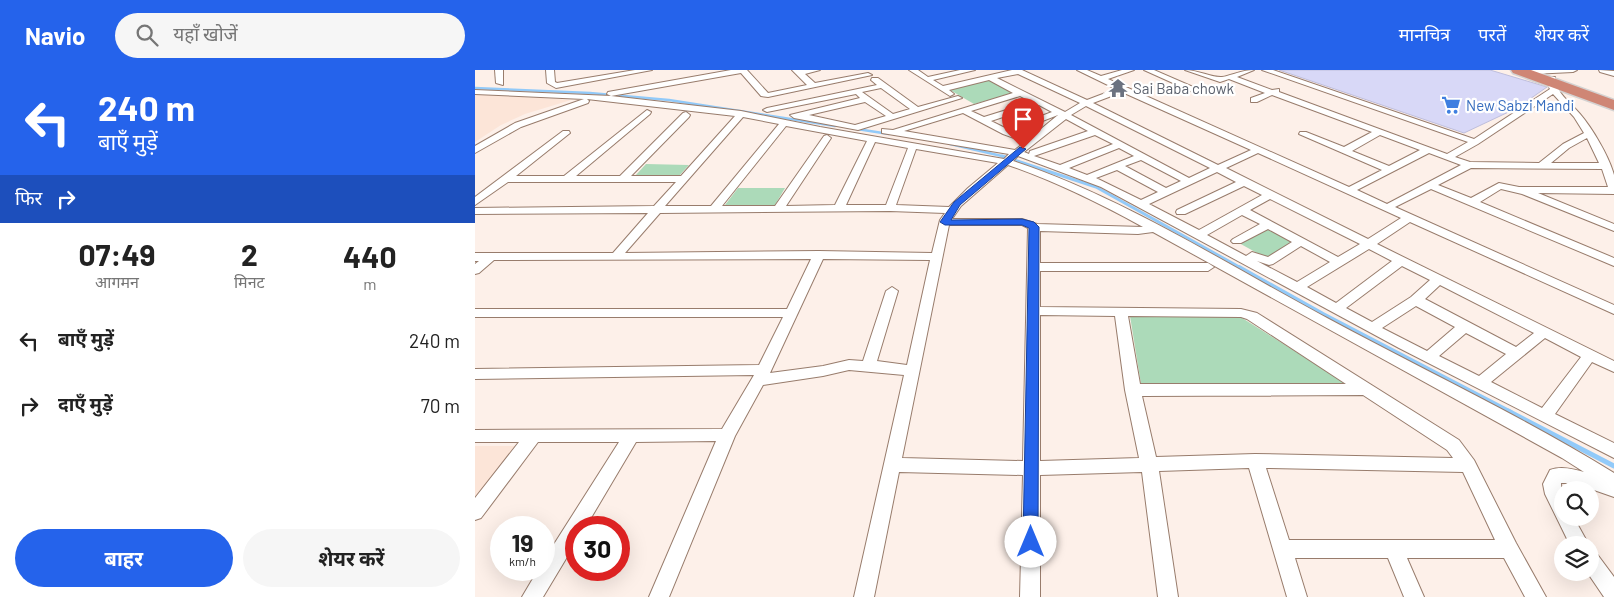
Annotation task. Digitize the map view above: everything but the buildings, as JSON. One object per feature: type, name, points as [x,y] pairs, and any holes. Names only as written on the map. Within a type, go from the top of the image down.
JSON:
[{"type":"highway","points":[[1525,71],[1552,84],[1614,103]]},
{"type":"street","points":[[499,70],[500,83]]},
{"type":"street","points":[[550,70],[551,83],[556,86],[601,74],[648,70]]},
{"type":"street","points":[[475,150],[518,124],[600,96],[624,92],[669,80],[743,70],[766,95],[813,86],[866,72],[881,86],[917,110]]},
{"type":"street","points":[[798,72],[815,70]]},
{"type":"street","points":[[913,70],[942,90],[974,107]]},
{"type":"street","points":[[927,79],[971,70]]},
{"type":"street","points":[[1081,70],[1614,310]]},
{"type":"street","points":[[1100,79],[1130,70]]},
{"type":"street","points":[[1148,70],[1196,90]]},
{"type":"street","points":[[1189,70],[1219,80],[1230,74],[1250,70]]},
{"type":"street","points":[[1266,70],[1475,142]]},
{"type":"street","points":[[1525,71],[1573,70]]},
{"type":"street","points":[[1603,70],[1614,74]]},
{"type":"street","points":[[942,90],[1018,71],[1085,102],[1614,367]]},
{"type":"street","points":[[798,72],[813,86]]},
{"type":"street","points":[[1230,74],[1272,93],[1469,165],[1542,165],[1608,171]]},
{"type":"street","points":[[990,78],[1040,102],[1189,181]]},
{"type":"street","points":[[1291,85],[1300,82]]},
{"type":"street","points":[[1448,157],[1475,142],[1552,84],[1580,120],[1608,171],[1614,190],[1521,191]]},
{"type":"street","points":[[475,85],[624,92],[767,110],[798,116],[859,122],[893,132],[1063,167],[1119,145]]},
{"type":"street","points":[[767,110],[881,86]]},
{"type":"street","points":[[1006,132],[1063,114],[1085,102],[1122,89]]},
{"type":"street","points":[[1254,100],[1281,89]]},
{"type":"street","points":[[856,91],[892,117]]},
{"type":"street","points":[[475,92],[600,96],[741,114],[913,146],[1015,156],[1033,153],[1095,132]]},
{"type":"street","points":[[893,132],[1020,93]]},
{"type":"street","points":[[839,105],[859,122],[892,117],[958,98]]},
{"type":"street","points":[[798,116],[866,99]]},
{"type":"street","points":[[984,120],[1040,102]]},
{"type":"street","points":[[964,110],[1006,132],[1031,141]]},
{"type":"street","points":[[568,178],[647,112]]},
{"type":"street","points":[[617,255],[741,114]]},
{"type":"street","points":[[864,597],[936,257],[948,216],[971,190],[1015,156],[1063,114]]},
{"type":"street","points":[[623,179],[687,115]]},
{"type":"street","points":[[714,209],[785,122]]},
{"type":"street","points":[[1344,151],[1380,132]]},
{"type":"street","points":[[475,202],[508,179],[566,133]]},
{"type":"street","points":[[1303,134],[1391,170]]},
{"type":"street","points":[[1542,165],[1551,155],[1588,134]]},
{"type":"street","points":[[778,209],[827,138]]},
{"type":"street","points":[[839,208],[873,138]]},
{"type":"street","points":[[890,208],[913,146]]},
{"type":"street","points":[[1140,204],[1258,150]]},
{"type":"street","points":[[1347,191],[1428,150]]},
{"type":"street","points":[[1033,153],[1140,204],[1372,328],[1614,451]]},
{"type":"street","points":[[1015,156],[1047,176],[1081,190],[1156,228],[1567,453],[1614,482]]},
{"type":"street","points":[[1088,178],[1141,156]]},
{"type":"street","points":[[1386,208],[1469,165]]},
{"type":"street","points":[[1118,166],[1165,192]]},
{"type":"street","points":[[508,179],[683,179]]},
{"type":"street","points":[[1181,212],[1243,182]]},
{"type":"street","points":[[1430,185],[1614,262]]},
{"type":"street","points":[[1471,203],[1499,186],[1521,191],[1614,228]]},
{"type":"street","points":[[1199,235],[1269,195]]},
{"type":"street","points":[[475,211],[890,208],[948,216],[1022,222],[1031,224],[1034,227],[1138,231],[1156,228]]},
{"type":"street","points":[[1242,210],[1338,262]]},
{"type":"street","points":[[1297,288],[1369,245],[1409,218]]},
{"type":"street","points":[[1237,241],[1267,225]]},
{"type":"street","points":[[1030,597],[1034,227]]},
{"type":"street","points":[[1225,249],[1238,251],[1268,262],[1300,242]]},
{"type":"street","points":[[475,257],[819,255],[936,257]]},
{"type":"street","points":[[659,597],[727,435],[761,375],[819,255]]},
{"type":"street","points":[[475,270],[491,257]]},
{"type":"street","points":[[1337,309],[1400,261]]},
{"type":"street","points":[[1035,267],[1208,267]]},
{"type":"street","points":[[1372,328],[1416,300],[1438,280]]},
{"type":"street","points":[[868,366],[892,292]]},
{"type":"street","points":[[1416,300],[1515,354]]},
{"type":"street","points":[[1034,311],[1121,311],[1249,315],[1445,439],[1458,450],[1468,465],[1509,549],[1536,597]]},
{"type":"street","points":[[1121,311],[1133,390],[1149,464],[1168,597]]},
{"type":"street","points":[[475,313],[791,312]]},
{"type":"street","points":[[1429,357],[1465,326]]},
{"type":"street","points":[[1480,383],[1545,331]]},
{"type":"street","points":[[1545,416],[1590,355]]},
{"type":"street","points":[[475,374],[761,375],[823,371],[849,365],[912,371]]},
{"type":"street","points":[[1133,390],[1366,389]]},
{"type":"street","points":[[532,597],[633,435]]},
{"type":"street","points":[[475,436],[727,435]]},
{"type":"street","points":[[475,512],[533,436]]},
{"type":"street","points":[[892,465],[1031,468],[1255,460],[1468,465]]},
{"type":"street","points":[[1255,460],[1297,597]]},
{"type":"street","points":[[1554,495],[1552,479],[1556,475],[1574,476],[1589,481]]},
{"type":"street","points":[[1599,484],[1614,489]]},
{"type":"street","points":[[1282,549],[1509,549]]},
{"type":"street","points":[[1394,549],[1415,597]]},
{"type":"street","points":[[1599,573],[1614,594]]},
{"type":"shaded area","points":[[475,94],[571,100],[525,114],[501,125],[475,142]]},
{"type":"shaded area","points":[[475,446],[515,446],[475,498]]},
{"type":"green space","points":[[989,80],[1014,93],[974,104],[950,90]]},
{"type":"green space","points":[[646,164],[689,165],[678,177],[635,176]]},
{"type":"green space","points":[[738,188],[785,188],[775,205],[725,205]]},
{"type":"green space","points":[[1267,229],[1294,243],[1266,258],[1239,243]]},
{"type":"green space","points":[[1130,316],[1239,316],[1347,384],[1141,384]]},
{"type":"waterway","points":[[475,88],[590,93],[669,100],[835,126]]},
{"type":"waterway","points":[[857,129],[889,134]]},
{"type":"waterway","points":[[950,144],[1003,156]]},
{"type":"waterway","points":[[1003,156],[1096,187],[1241,268]]},
{"type":"waterway","points":[[1239,267],[1323,314],[1511,412]]},
{"type":"waterway","points":[[1508,411],[1614,466]]},
{"type":"place","name":"Sai Baba chowk","points":[[1118,88]]},
{"type":"place","name":"New Sabzi Mandi","points":[[1451,105]]},
{"type":"route","points":[[1023,149],[971,190],[951,210],[945,222],[1022,222],[1031,224],[1034,227],[1031,542]]}]
